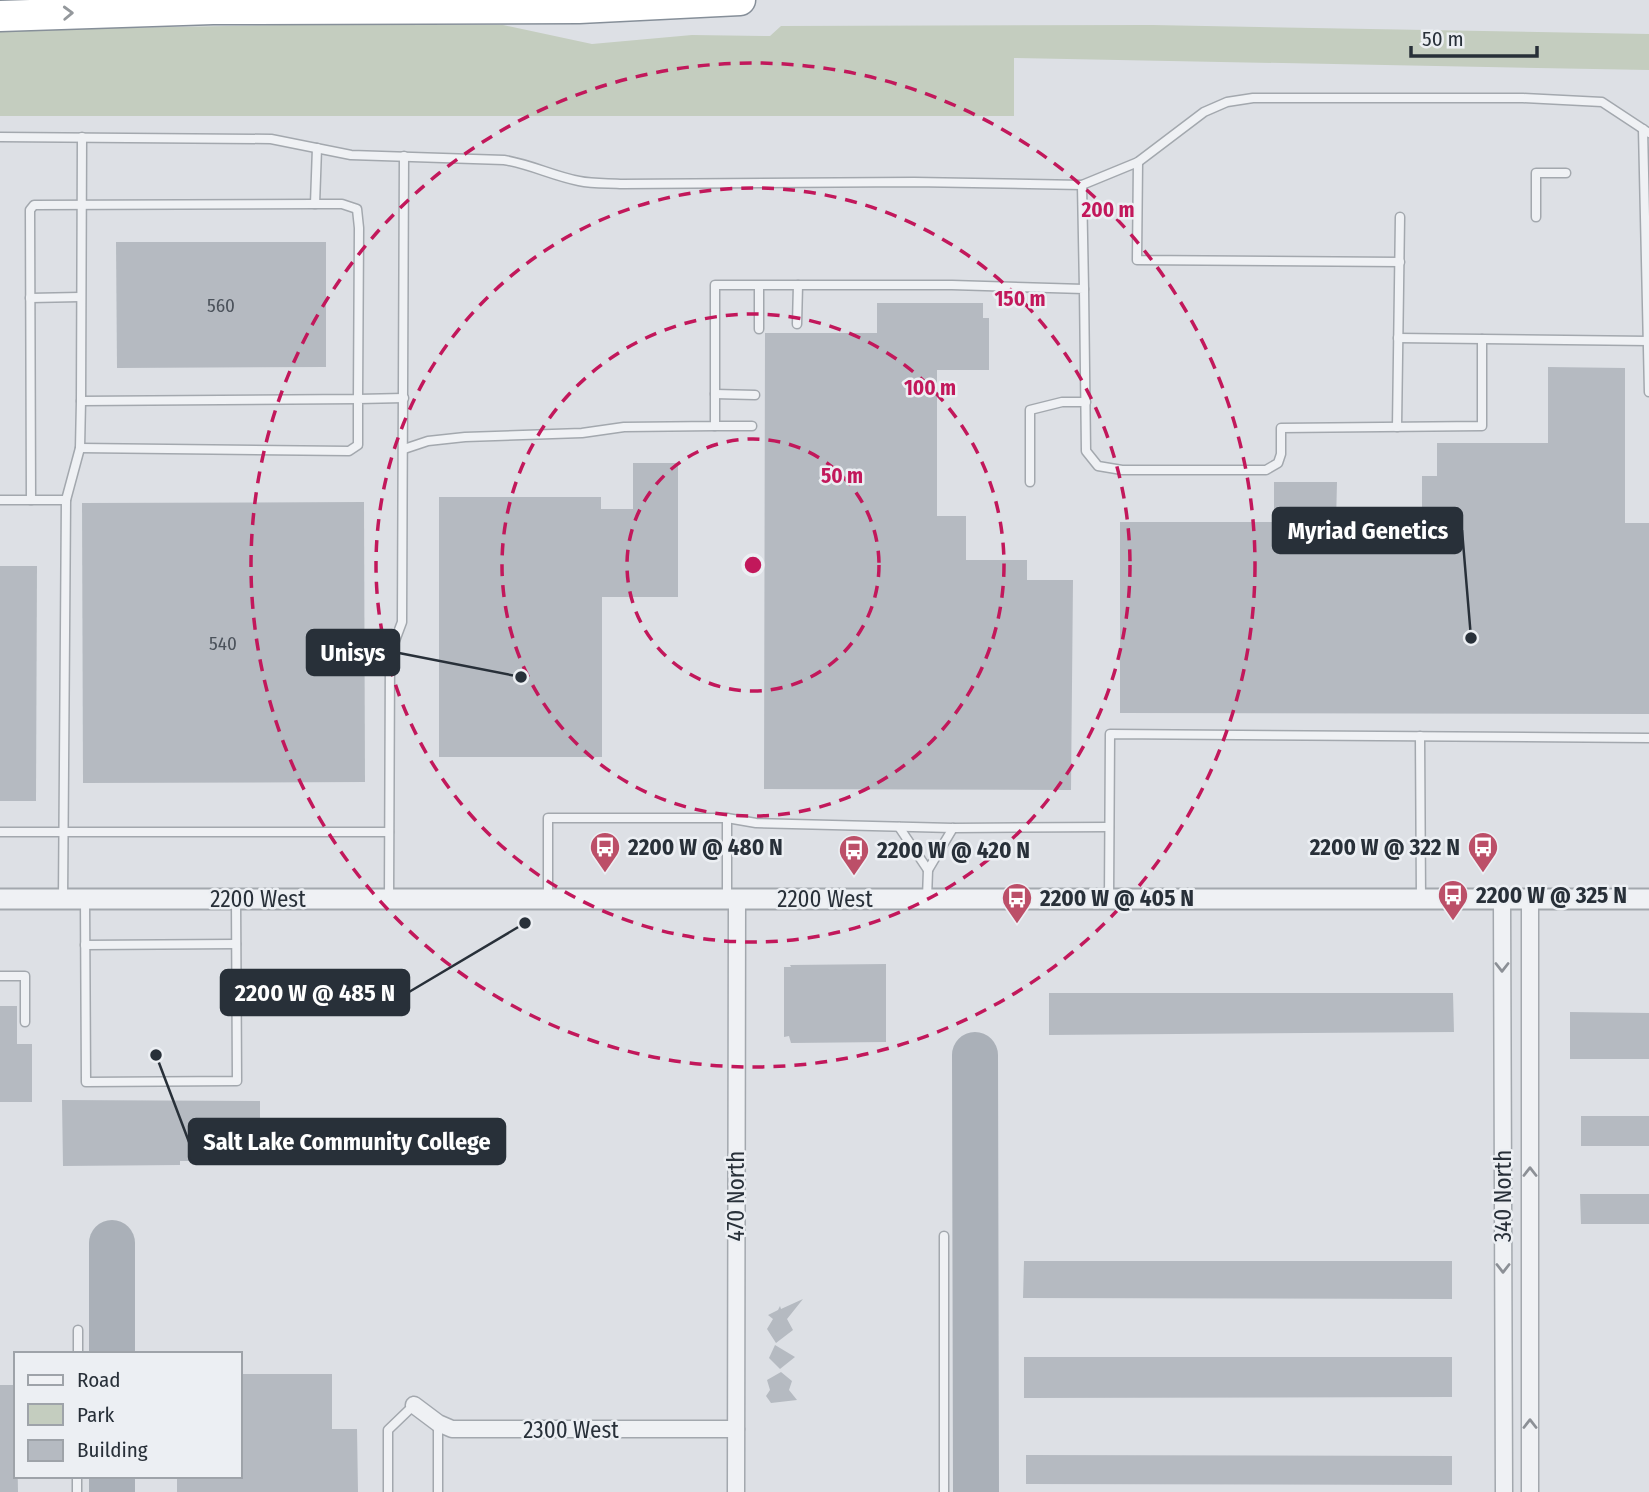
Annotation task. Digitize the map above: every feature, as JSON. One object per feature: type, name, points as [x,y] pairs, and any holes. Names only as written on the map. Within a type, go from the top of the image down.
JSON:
[{"type":"highway","points":[[0,16],[213,9],[579,8],[740,0]]},
{"type":"street","name":"340 North","points":[[1502,899],[1504,1492]]},
{"type":"street","name":"340 North","points":[[1530,899],[1530,1492]]},
{"type":"street","name":"2200 West","points":[[0,900],[1649,899]]},
{"type":"street","name":"470 North","points":[[732,900],[736,1492]]},
{"type":"street","name":"2300 West","points":[[414,1405],[438,1423],[452,1429],[736,1429]]},
{"type":"lane","points":[[0,137],[271,139],[351,155],[505,160],[523,163],[543,172],[580,182],[623,184],[1082,185],[1138,162],[1204,112],[1227,102],[1253,98],[1522,98],[1602,102],[1646,131],[1649,392]]},
{"type":"lane","points":[[63,900],[66,499],[80,449],[82,137]]},
{"type":"lane","points":[[315,204],[317,148]]},
{"type":"lane","points":[[389,900],[390,654],[402,622],[404,156]]},
{"type":"lane","points":[[1138,162],[1137,260],[1400,262]]},
{"type":"lane","points":[[1536,217],[1536,173],[1566,173]]},
{"type":"lane","points":[[1082,185],[1086,451],[1098,466],[1122,470],[1266,470],[1278,463],[1281,454],[1281,428],[1482,426],[1482,339]]},
{"type":"lane","points":[[30,500],[30,211],[34,205],[342,204],[357,209],[358,446],[349,452],[80,449]]},
{"type":"lane","points":[[1396,427],[1400,217]]},
{"type":"lane","points":[[715,426],[715,285],[952,285],[1084,289]]},
{"type":"lane","points":[[797,324],[798,285]]},
{"type":"lane","points":[[759,286],[759,328]]},
{"type":"lane","points":[[30,298],[80,297]]},
{"type":"lane","points":[[1398,338],[1648,341]]},
{"type":"lane","points":[[715,394],[755,395]]},
{"type":"lane","points":[[81,401],[404,398]]},
{"type":"lane","points":[[1030,481],[1030,410],[1062,402],[1086,402]]},
{"type":"lane","points":[[404,449],[428,442],[465,437],[569,434],[624,427],[752,426]]},
{"type":"lane","points":[[0,500],[66,499]]},
{"type":"lane","points":[[1109,900],[1110,734],[1649,738]]},
{"type":"lane","points":[[1420,736],[1421,899]]},
{"type":"lane","points":[[548,900],[548,818],[727,818],[757,823],[953,828],[1109,827]]},
{"type":"lane","points":[[727,818],[732,900]]},
{"type":"lane","points":[[900,827],[928,870]]},
{"type":"lane","points":[[927,900],[928,870],[953,828]]},
{"type":"lane","points":[[0,832],[389,832]]},
{"type":"lane","points":[[85,900],[86,1082],[237,1082],[236,900]]},
{"type":"lane","points":[[85,945],[236,944]]},
{"type":"lane","points":[[0,976],[25,976],[25,1022]]},
{"type":"lane","points":[[944,1236],[944,1492]]},
{"type":"lane","points":[[78,1330],[78,1352]]},
{"type":"lane","points":[[388,1492],[388,1430],[414,1405]]},
{"type":"lane","points":[[438,1423],[438,1492]]},
{"type":"green space","points":[[281,25],[503,25],[592,44],[692,35],[770,36],[781,26],[1152,25],[1649,34],[1649,70],[1014,58],[1014,116],[0,116],[0,30]]},
{"type":"building","points":[[116,242],[326,242],[326,367],[117,368]]},
{"type":"building","points":[[877,303],[983,303],[983,318],[989,318],[989,370],[937,370],[937,516],[966,516],[966,560],[1027,560],[1027,580],[1073,580],[1071,790],[764,789],[765,333],[877,333]]},
{"type":"building","points":[[1548,367],[1625,368],[1625,523],[1649,523],[1649,714],[1120,713],[1120,522],[1274,522],[1274,482],[1337,482],[1336,523],[1422,523],[1422,476],[1437,476],[1437,443],[1548,443]]},
{"type":"building","points":[[633,463],[678,463],[678,597],[602,597],[602,757],[439,757],[439,497],[601,497],[601,509],[633,509]]},
{"type":"building","points":[[364,502],[365,782],[83,783],[82,503]]},
{"type":"building","points":[[0,566],[37,566],[36,801],[0,801]]},
{"type":"building","points":[[886,964],[886,1042],[791,1043],[789,1036],[784,1037],[784,967]]},
{"type":"building","points":[[1049,993],[1453,993],[1454,1032],[1049,1035]]},
{"type":"building","points":[[0,1006],[17,1006],[17,1044],[32,1044],[32,1102],[0,1102]]},
{"type":"building","points":[[1570,1012],[1649,1013],[1649,1059],[1570,1059]]},
{"type":"building","points":[[62,1100],[260,1101],[260,1161],[63,1166]]},
{"type":"building","points":[[1581,1116],[1649,1116],[1649,1146],[1581,1146]]},
{"type":"building","points":[[1580,1194],[1649,1194],[1649,1224],[1581,1224]]},
{"type":"building","points":[[1024,1261],[1452,1261],[1452,1299],[1023,1298]]},
{"type":"building","points":[[803,1299],[787,1319],[793,1330],[776,1343],[767,1329],[773,1319],[768,1315],[780,1306],[781,1309]]},
{"type":"building","points":[[775,1345],[795,1357],[780,1369],[769,1358]]},
{"type":"building","points":[[1024,1357],[1452,1357],[1452,1397],[1024,1398]]},
{"type":"building","points":[[781,1372],[792,1381],[789,1390],[797,1400],[771,1403],[766,1396],[770,1390],[767,1380]]},
{"type":"building","points":[[242,1374],[332,1374],[332,1429],[357,1429],[358,1492],[177,1492],[177,1478],[242,1478]]},
{"type":"building","points":[[0,1385],[14,1385],[14,1478],[18,1478],[18,1492],[0,1492]]},
{"type":"building","points":[[1026,1455],[1452,1456],[1452,1485],[1026,1484]]},
{"type":"taxiway","points":[[975,1055],[976,1492]]},
{"type":"taxiway","points":[[112,1243],[112,1352]]},
{"type":"taxiway","points":[[112,1478],[112,1492]]},
{"type":"place","name":"Myriad Genetics","points":[[1471,638]]},
{"type":"place","name":"Unisys","points":[[521,677]]},
{"type":"place","name":"2200 W @ 480 N","points":[[605,874]]},
{"type":"place","name":"2200 W @ 322 N","points":[[1483,874]]},
{"type":"place","name":"2200 W @ 420 N","points":[[854,877]]},
{"type":"place","name":"2200 W @ 325 N","points":[[1453,922]]},
{"type":"place","name":"2200 W @ 485 N","points":[[525,923]]},
{"type":"place","name":"2200 W @ 405 N","points":[[1017,925]]},
{"type":"place","name":"Salt Lake Community College","points":[[156,1055]]}]
